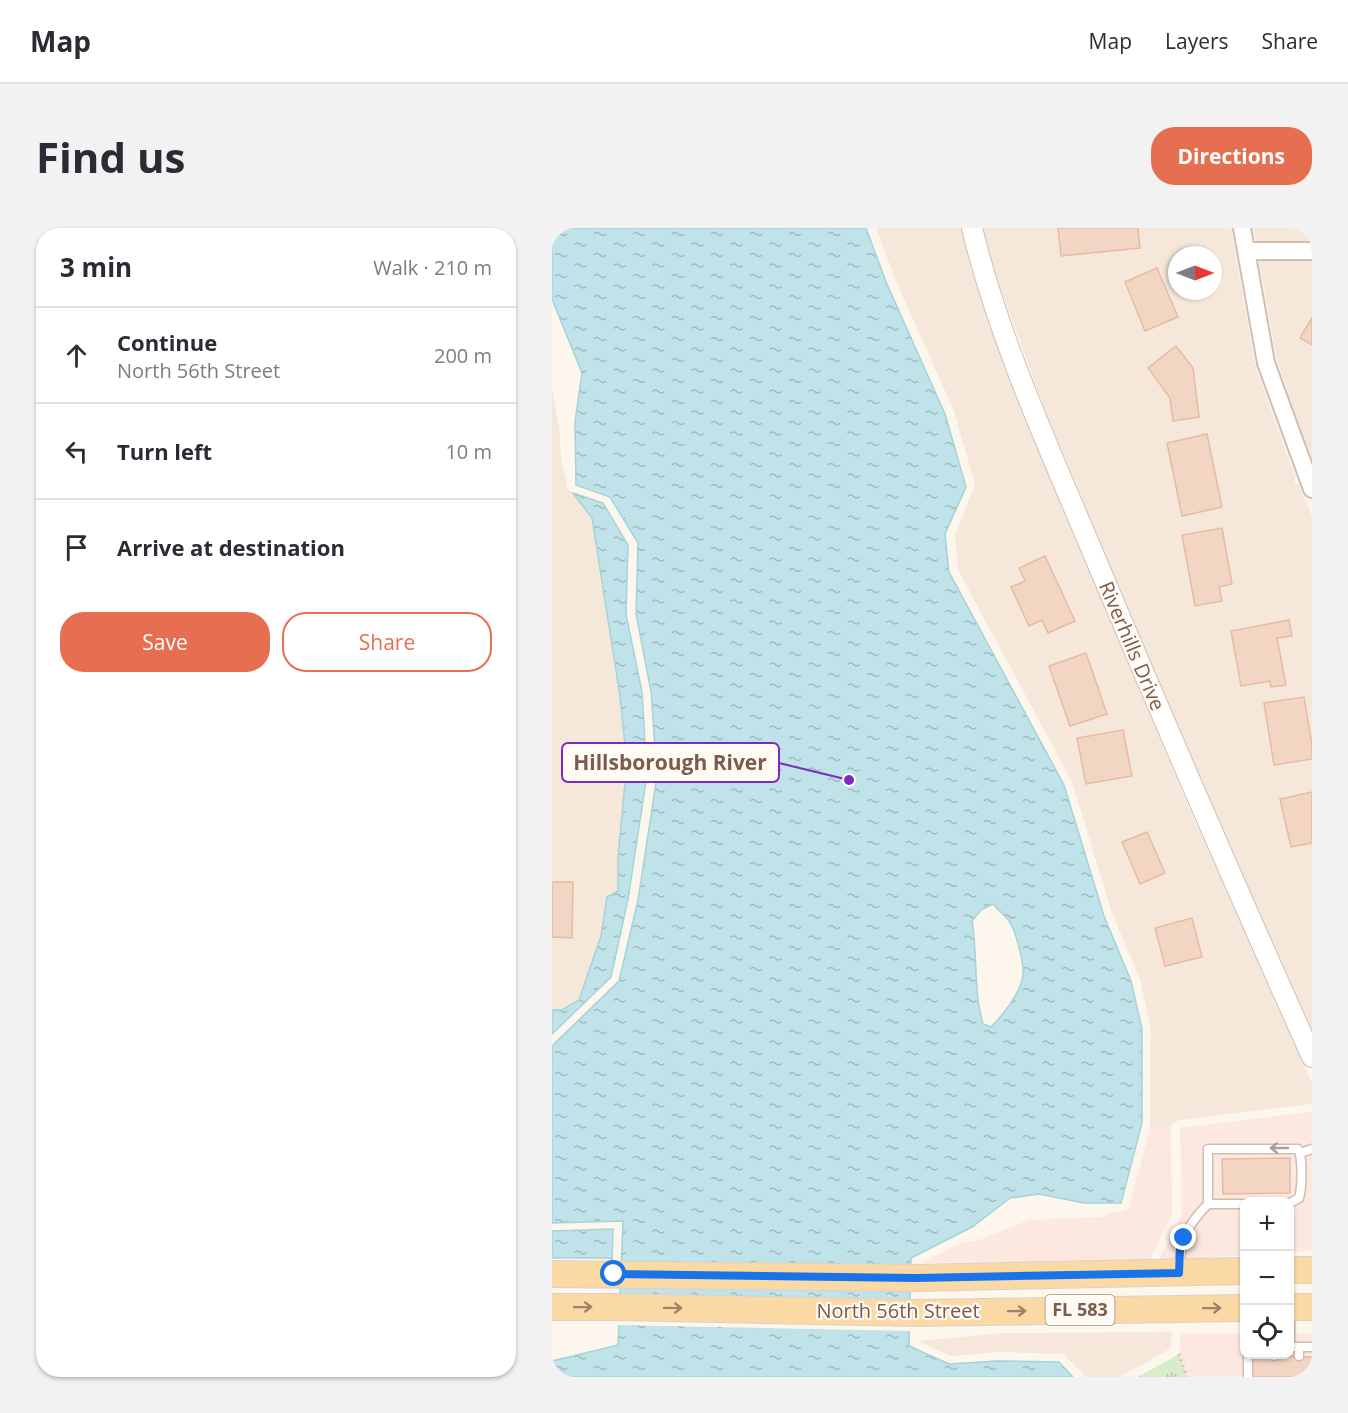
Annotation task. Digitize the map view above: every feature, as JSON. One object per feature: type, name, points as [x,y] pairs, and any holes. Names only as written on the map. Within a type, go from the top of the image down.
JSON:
[{"type":"main road","points":[[1294,1270],[1312,1270]]},
{"type":"main road","name":"North 56th Street","points":[[552,1274],[916,1278],[1240,1271]]},
{"type":"main road","name":"North 56th Street","points":[[552,1308],[615,1307],[916,1313],[1240,1308]]},
{"type":"street","name":"Riverhills Drive","points":[[972,228],[982,270],[1033,411],[1198,801],[1312,1057]]},
{"type":"street","points":[[1242,228],[1266,363],[1310,480]]},
{"type":"street","points":[[1247,251],[1312,252]]},
{"type":"lane","points":[[1179,1273],[1180,1249],[1184,1238],[1190,1224],[1208,1204],[1208,1149],[1295,1148],[1300,1153],[1300,1196],[1294,1201]]},
{"type":"lane","points":[[1300,1153],[1312,1149]]},
{"type":"lane","points":[[1208,1204],[1240,1204]]},
{"type":"lane","points":[[1294,1337],[1297,1307]]},
{"type":"lane","points":[[1294,1347],[1312,1347]]},
{"type":"lane","points":[[1294,1348],[1299,1356]]},
{"type":"lane","points":[[1248,1359],[1248,1377]]},
{"type":"path","points":[[1179,1354],[1187,1377]]},
{"type":"shaded area","points":[[876,228],[961,228],[972,272],[1023,415],[1188,805],[1312,1083],[1312,1104],[1179,1120],[1172,1124],[1171,1129],[1150,1128],[1151,1029],[1140,979],[1112,913],[1072,782],[958,570],[955,535],[975,485],[954,411],[895,279]]},
{"type":"shaded area","points":[[983,228],[1231,228],[1255,365],[1295,476],[1295,484],[1298,484],[1312,516],[1312,1030],[1208,798],[1044,408],[993,267]]},
{"type":"shaded area","points":[[1253,228],[1312,228],[1312,242],[1256,242]]},
{"type":"shaded area","points":[[1259,261],[1312,261],[1312,460],[1277,361]]},
{"type":"shaded area","points":[[552,389],[567,488],[592,518],[620,696],[626,772],[618,857],[618,891],[607,898],[601,936],[579,1001],[562,1010],[552,1010]]},
{"type":"shaded area","points":[[1312,1112],[1312,1251],[1294,1252],[1294,1197],[1240,1197],[1240,1255],[1158,1261],[1182,1215],[1180,1128]]},
{"type":"shaded area","points":[[1150,1128],[1171,1129],[1172,1214],[1149,1261],[921,1263],[958,1244],[982,1239],[1029,1220],[1102,1217],[1110,1212],[1124,1211],[1129,1208]]},
{"type":"shaded area","points":[[1172,1332],[1170,1349],[1120,1377],[1086,1377],[1063,1354],[999,1352],[951,1356],[918,1341],[1005,1333]]},
{"type":"shaded area","points":[[1181,1333],[1240,1333],[1240,1359],[1294,1359],[1294,1333],[1312,1333],[1312,1377],[1187,1377],[1179,1354]]},
{"type":"green space","points":[[1179,1354],[1187,1377],[1138,1377]]},
{"type":"water","points":[[552,228],[866,228],[886,282],[945,414],[966,487],[945,534],[949,572],[1064,785],[1104,916],[1131,981],[1142,1029],[1142,1123],[1121,1203],[1084,1203],[1039,1194],[1010,1198],[972,1227],[911,1258],[909,1346],[949,1364],[998,1361],[1059,1362],[1073,1377],[552,1377],[552,1361],[618,1345],[623,1221],[552,1223],[552,1046],[619,981],[638,900],[657,776],[651,691],[636,614],[638,543],[610,497],[576,485],[575,422],[582,373],[552,299]],"holes":[[[993,904],[1012,926],[1021,955],[1023,975],[1015,996],[991,1027],[983,1024],[980,1011],[972,921],[981,910]]]},
{"type":"water","points":[[573,493],[603,503],[628,545],[626,614],[642,692],[647,775],[628,899],[611,977],[552,1034],[552,1010],[562,1010],[579,1000],[601,936],[607,897],[618,891],[618,857],[626,772],[620,696],[592,518]]},
{"type":"water","points":[[613,1229],[612,1264],[611,1258],[552,1258],[552,1231]]},
{"type":"pier","points":[[617,1295],[913,1299],[912,1331],[616,1325]]},
{"type":"building","points":[[1058,228],[1138,228],[1140,248],[1061,256]]},
{"type":"building","points":[[1157,268],[1168,294],[1168,300],[1171,300],[1178,317],[1145,331],[1125,282]]},
{"type":"building","points":[[1312,318],[1312,345],[1300,338]]},
{"type":"building","points":[[1176,346],[1193,368],[1199,417],[1173,421],[1170,398],[1148,368]]},
{"type":"building","points":[[1207,434],[1222,507],[1182,516],[1167,443]]},
{"type":"building","points":[[1222,528],[1232,584],[1219,587],[1222,601],[1195,606],[1182,535]]},
{"type":"building","points":[[1045,556],[1075,621],[1048,633],[1042,620],[1029,626],[1011,587],[1025,581],[1019,568]]},
{"type":"building","points":[[1289,620],[1292,636],[1277,638],[1286,685],[1271,687],[1270,681],[1241,686],[1231,631]]},
{"type":"building","points":[[1086,653],[1107,714],[1070,726],[1049,666]]},
{"type":"building","points":[[1304,697],[1312,759],[1274,765],[1264,703]]},
{"type":"building","points":[[1123,730],[1132,776],[1086,784],[1077,738]]},
{"type":"building","points":[[1312,792],[1312,843],[1291,847],[1280,799]]},
{"type":"building","points":[[1147,832],[1165,873],[1140,884],[1122,842]]},
{"type":"building","points":[[552,882],[573,882],[572,938],[552,937]]},
{"type":"building","points":[[1192,918],[1202,957],[1165,966],[1155,928]]},
{"type":"building","points":[[1290,1158],[1290,1193],[1223,1194],[1222,1159]]},
{"type":"building","points":[[1312,1357],[1312,1377],[1250,1377],[1250,1359]]},
{"type":"place","name":"Hillsborough River","points":[[849,780]]},
{"type":"route","points":[[614,1274],[916,1278],[1179,1273],[1180,1249],[1184,1238]]}]
